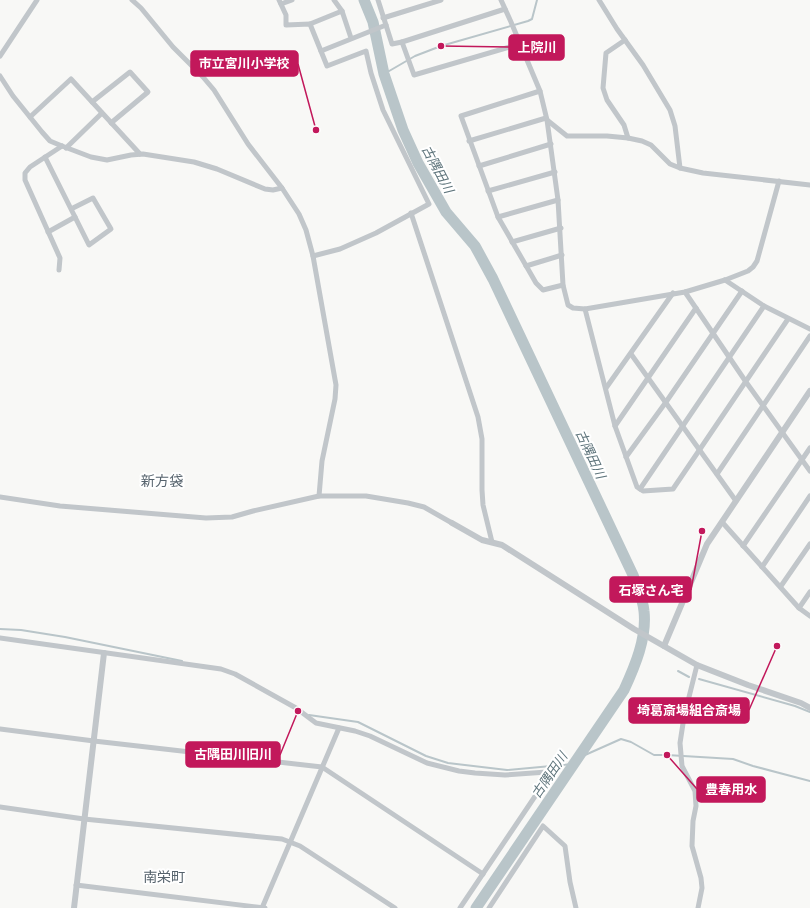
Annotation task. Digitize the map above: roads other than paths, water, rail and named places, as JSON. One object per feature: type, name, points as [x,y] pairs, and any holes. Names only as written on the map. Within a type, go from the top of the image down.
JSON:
[{"type":"street","points":[[0,56],[37,0]]},
{"type":"street","points":[[132,0],[141,8],[173,47],[214,90],[248,144],[282,188],[299,214],[306,230],[336,385],[335,399],[322,462],[319,496]]},
{"type":"street","points":[[292,0],[280,2],[286,15],[286,25],[310,24],[342,11]]},
{"type":"street","points":[[334,0],[342,11],[351,38]]},
{"type":"street","points":[[378,0],[392,44],[505,9]]},
{"type":"street","points":[[383,18],[441,0]]},
{"type":"street","points":[[501,0],[540,91],[547,119],[561,228],[563,285],[568,305],[573,308],[585,309],[685,292],[725,280],[748,271],[754,267],[757,261],[779,181]]},
{"type":"street","points":[[598,0],[643,65],[670,110],[675,126],[680,168]]},
{"type":"street","points":[[310,24],[327,66],[366,51],[371,73],[383,110],[428,204],[376,233],[340,249],[312,256]]},
{"type":"street","points":[[320,51],[386,25]]},
{"type":"street","points":[[625,40],[606,53],[603,88],[607,100],[622,120],[628,138]]},
{"type":"street","points":[[402,42],[414,75],[520,44]]},
{"type":"street","points":[[92,102],[130,72],[148,92],[111,123]]},
{"type":"street","points":[[0,76],[13,96],[50,141],[64,147],[92,157],[107,160],[140,154],[194,162],[217,169],[265,188],[273,190],[282,188]]},
{"type":"street","points":[[30,117],[71,79],[140,154]]},
{"type":"street","points":[[540,91],[460,116],[498,217],[536,283],[543,290],[563,285]]},
{"type":"street","points":[[59,270],[60,258],[25,180],[25,173],[30,167],[45,157],[64,147],[102,113]]},
{"type":"street","points":[[547,119],[567,136],[628,138],[642,141],[651,145],[670,164],[680,168],[703,173],[810,185]]},
{"type":"street","points":[[469,141],[547,119]]},
{"type":"street","points":[[479,166],[551,144]]},
{"type":"street","points":[[45,157],[71,209],[89,245],[111,230],[93,198],[71,209]]},
{"type":"street","points":[[488,191],[555,172]]},
{"type":"street","points":[[498,217],[558,200]]},
{"type":"street","points":[[411,213],[478,417],[482,439],[483,505],[492,542]]},
{"type":"street","points":[[48,232],[75,217]]},
{"type":"street","points":[[512,242],[561,228]]},
{"type":"street","points":[[526,266],[562,255]]},
{"type":"street","points":[[725,280],[764,306],[810,330]]},
{"type":"street","points":[[626,457],[666,402],[742,291]]},
{"type":"street","points":[[685,292],[746,382],[810,471]]},
{"type":"street","points":[[606,388],[673,293]]},
{"type":"street","points":[[640,489],[764,306]]},
{"type":"street","points":[[615,426],[696,308]]},
{"type":"street","points":[[585,309],[615,426],[637,487],[643,491],[674,489],[788,319]]},
{"type":"street","points":[[717,474],[810,336]]},
{"type":"street","points":[[631,354],[736,501]]},
{"type":"street","points":[[664,646],[707,544],[810,392]]},
{"type":"street","points":[[743,546],[810,448]]},
{"type":"street","points":[[0,498],[60,506],[206,518],[232,517],[319,496],[366,496],[424,507],[482,540],[502,545],[634,629],[697,665],[748,685],[801,703],[810,708]]},
{"type":"street","points":[[762,567],[810,496]]},
{"type":"street","points":[[722,522],[800,608],[810,616]]},
{"type":"street","points":[[781,586],[810,544]]},
{"type":"street","points":[[800,608],[810,592]]},
{"type":"street","points":[[0,638],[221,669],[235,674],[296,708],[316,723],[370,736],[427,763],[459,771],[504,775],[547,772],[548,777],[460,908]]},
{"type":"street","points":[[74,908],[104,653]]},
{"type":"street","points":[[697,665],[684,717],[680,743],[682,766],[695,791],[696,806],[693,821],[692,846],[701,878],[702,888],[698,908]]},
{"type":"street","points":[[0,728],[94,741],[322,767],[483,874]]},
{"type":"street","points":[[76,885],[263,908],[339,728]]},
{"type":"street","points":[[0,808],[84,819],[291,841],[395,908]]},
{"type":"street","points":[[489,908],[543,826],[565,846],[570,882],[576,908]]},
{"type":"waterway","name":"古隅田川","points":[[364,0],[373,22],[384,74],[403,130],[418,163],[446,212],[475,246],[493,279],[633,575],[644,611],[644,631],[642,642],[636,662],[624,690],[476,908]]},
{"type":"waterway","points":[[384,74],[415,56],[441,46],[528,21],[532,19],[537,0]]},
{"type":"waterway","points":[[0,629],[21,630],[65,637],[182,661]]},
{"type":"waterway","points":[[678,671],[689,677]]},
{"type":"waterway","points":[[699,679],[795,706],[810,712]]},
{"type":"waterway","points":[[309,715],[358,722],[426,756],[448,763],[507,770],[573,764],[585,755],[621,739],[631,742],[654,755],[733,759],[753,766],[810,781]]},
{"type":"place","name":"上院川","points":[[441,46]]},
{"type":"place","name":"市立宮川小学校","points":[[316,130]]},
{"type":"place","name":"石塚さん宅","points":[[702,531]]},
{"type":"place","name":"埼葛斎場組合斎場","points":[[777,646]]},
{"type":"place","name":"古隅田川旧川","points":[[298,711]]},
{"type":"place","name":"豊春用水","points":[[667,755]]},
{"type":"district","name":"新方袋","points":[[162,481]]},
{"type":"district","name":"南栄町","points":[[164,877]]}]
